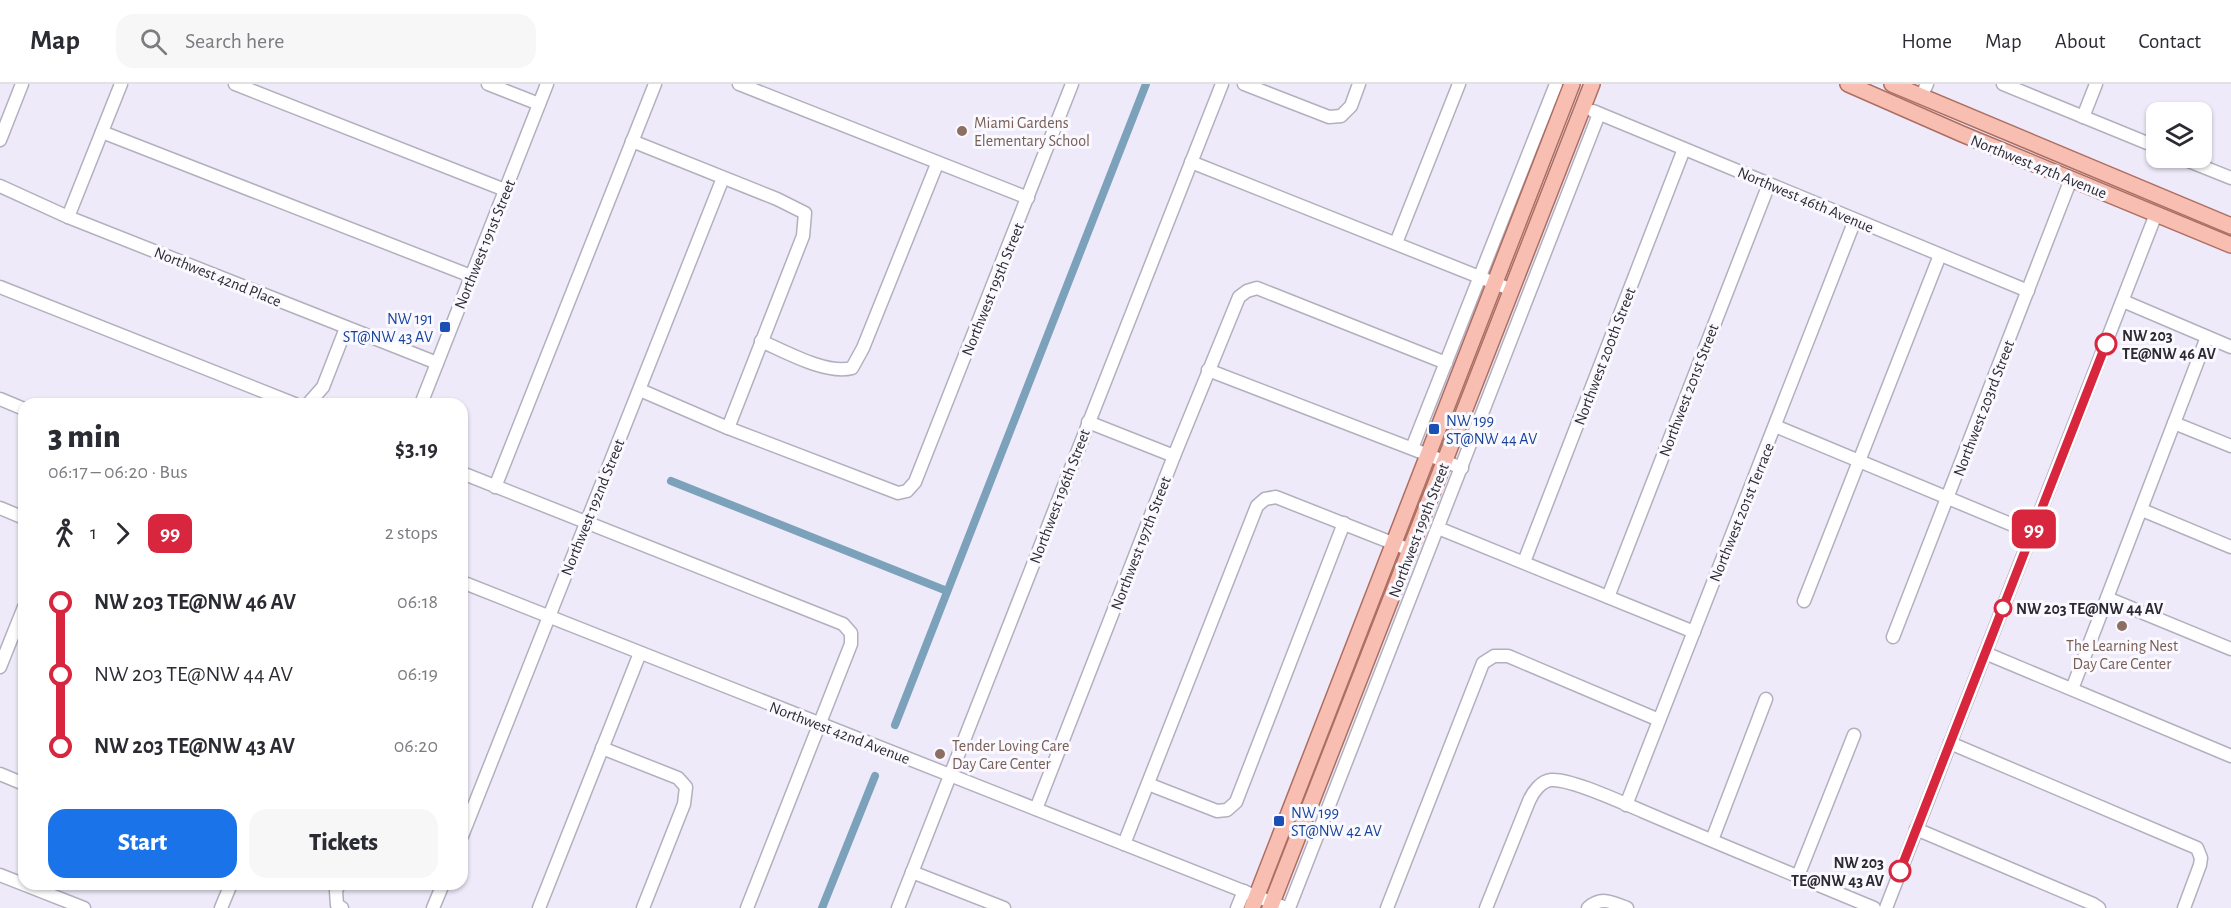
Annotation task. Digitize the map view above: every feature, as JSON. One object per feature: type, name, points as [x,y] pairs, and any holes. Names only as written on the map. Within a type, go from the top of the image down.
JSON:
[{"type":"main road","name":"Northwest 199th Street","points":[[1251,898],[1395,544],[1572,84]]},
{"type":"main road","name":"Northwest 199th Street","points":[[1280,907],[1410,550],[1592,84]]},
{"type":"main road","name":"Northwest 47th Avenue","points":[[1848,84],[2231,245]]},
{"type":"main road","name":"Northwest 47th Avenue","points":[[1892,84],[1924,90],[2064,157],[2231,226]]},
{"type":"main road","points":[[2064,157],[2070,168],[2071,179]]},
{"type":"main road","points":[[2156,214],[2167,209],[2188,208]]},
{"type":"street","points":[[0,140],[22,84]]},
{"type":"street","points":[[68,217],[122,84]]},
{"type":"street","points":[[235,84],[505,190]]},
{"type":"street","points":[[488,84],[539,104]]},
{"type":"street","name":"Northwest 191st Street","points":[[423,398],[547,84]]},
{"type":"street","points":[[495,487],[655,84]]},
{"type":"street","points":[[739,84],[1028,198]]},
{"type":"street","name":"Northwest 195th Street","points":[[728,428],[898,493],[907,491],[915,482],[1072,84]]},
{"type":"street","name":"Northwest 196th Street","points":[[898,908],[1222,84]]},
{"type":"street","points":[[1244,84],[1329,117],[1341,116],[1351,105],[1359,84]]},
{"type":"street","points":[[1396,243],[1459,84]]},
{"type":"street","points":[[1412,448],[1556,84]]},
{"type":"street","points":[[2003,84],[2146,143]]},
{"type":"street","points":[[2083,117],[2096,84]]},
{"type":"street","name":"Northwest 46th Avenue","points":[[1583,108],[2028,291]]},
{"type":"street","points":[[1280,907],[1438,528],[1599,114]]},
{"type":"street","points":[[102,132],[471,276]]},
{"type":"street","points":[[632,141],[777,199],[805,213],[803,237],[728,428],[640,390]]},
{"type":"street","name":"Northwest 200th Street","points":[[1524,562],[1684,149]]},
{"type":"street","points":[[1191,162],[1512,290]]},
{"type":"street","points":[[761,341],[809,361],[841,371],[852,368],[863,348],[937,164]]},
{"type":"street","points":[[2206,168],[2231,178]]},
{"type":"street","name":"Northwest 192nd Street","points":[[468,821],[723,178]]},
{"type":"street","name":"Northwest 203rd Street","points":[[1893,637],[2071,179]]},
{"type":"street","name":"Northwest 201st Street","points":[[1608,597],[1769,184]]},
{"type":"street","name":"Northwest 42nd Place","points":[[0,186],[68,217],[437,363]]},
{"type":"street","points":[[1886,908],[2156,214]]},
{"type":"street","name":"Northwest 201st Terrace","points":[[1626,805],[1855,220]]},
{"type":"street","points":[[1804,601],[1940,255]]},
{"type":"street","points":[[0,287],[281,398]]},
{"type":"street","name":"Northwest 197th Street","points":[[1036,809],[1208,370],[1239,297],[1246,291],[1257,288],[1446,363]]},
{"type":"street","points":[[2123,301],[2231,347]]},
{"type":"street","points":[[313,398],[322,387],[346,328]]},
{"type":"street","points":[[2072,689],[2207,337]]},
{"type":"street","points":[[1208,370],[1462,468]]},
{"type":"street","points":[[0,399],[18,406]]},
{"type":"street","points":[[1088,422],[1174,456]]},
{"type":"street","points":[[2175,423],[2231,446]]},
{"type":"street","points":[[1775,426],[2032,533]]},
{"type":"street","points":[[468,476],[843,624],[851,633],[851,644],[747,908]]},
{"type":"street","points":[[1124,844],[1257,506],[1265,499],[1276,496],[1410,550]]},
{"type":"street","points":[[0,508],[18,516]]},
{"type":"street","points":[[2142,510],[2231,547]]},
{"type":"street","points":[[1148,784],[1217,811],[1227,810],[1236,802],[1344,524]]},
{"type":"street","points":[[1438,528],[1694,632]]},
{"type":"street","name":"Northwest 42nd Avenue","points":[[468,584],[820,725],[950,774],[1251,898],[1280,907]]},
{"type":"street","points":[[2107,598],[2231,649]]},
{"type":"street","points":[[0,667],[18,622]]},
{"type":"street","points":[[539,908],[640,653]]},
{"type":"street","points":[[1985,653],[2231,756]]},
{"type":"street","points":[[1387,908],[1483,663],[1494,656],[1508,656],[1659,720]]},
{"type":"street","points":[[1712,840],[1766,699]]},
{"type":"street","points":[[1798,876],[1854,735]]},
{"type":"street","points":[[1950,743],[2197,848],[2200,865],[2184,908]]},
{"type":"street","points":[[602,748],[678,778],[686,788],[684,804],[643,908]]},
{"type":"street","points":[[0,774],[18,782]]},
{"type":"street","points":[[1486,908],[1534,791],[1551,780],[1572,783],[1874,908]]},
{"type":"street","points":[[1916,829],[2099,908]]},
{"type":"street","points":[[912,872],[1004,908]]},
{"type":"street","points":[[0,874],[18,881]]},
{"type":"street","points":[[40,890],[84,908]]},
{"type":"street","points":[[221,908],[228,890]]},
{"type":"street","points":[[336,890],[340,906]]},
{"type":"street","points":[[433,908],[440,890]]},
{"type":"street","points":[[1237,908],[1251,898]]},
{"type":"street","points":[[1591,905],[1607,900],[1627,908]]},
{"type":"waterway","points":[[895,725],[1146,84]]},
{"type":"waterway","points":[[671,481],[947,591]]},
{"type":"waterway","points":[[822,908],[875,776]]},
{"type":"bus line","name":"99","points":[[1900,871],[2106,344]]},
{"type":"place","name":"Miami Gardens Elementary School","points":[[962,131]]},
{"type":"place","name":"NW 191 ST@NW 43 AV","points":[[445,327]]},
{"type":"place","name":"NW 203 TE@NW 46 AV","points":[[2106,344]]},
{"type":"place","name":"NW 199 ST@NW 44 AV","points":[[1434,429]]},
{"type":"place","name":"NW 203 TE@NW 44 AV","points":[[2003,608]]},
{"type":"place","name":"The Learning Nest Day Care Center","points":[[2122,626]]},
{"type":"place","name":"Tender Loving Care Day Care Center","points":[[940,754]]},
{"type":"place","name":"NW 199 ST@NW 42 AV","points":[[1279,821]]},
{"type":"place","name":"NW 203 TE@NW 43 AV","points":[[1900,871]]}]
